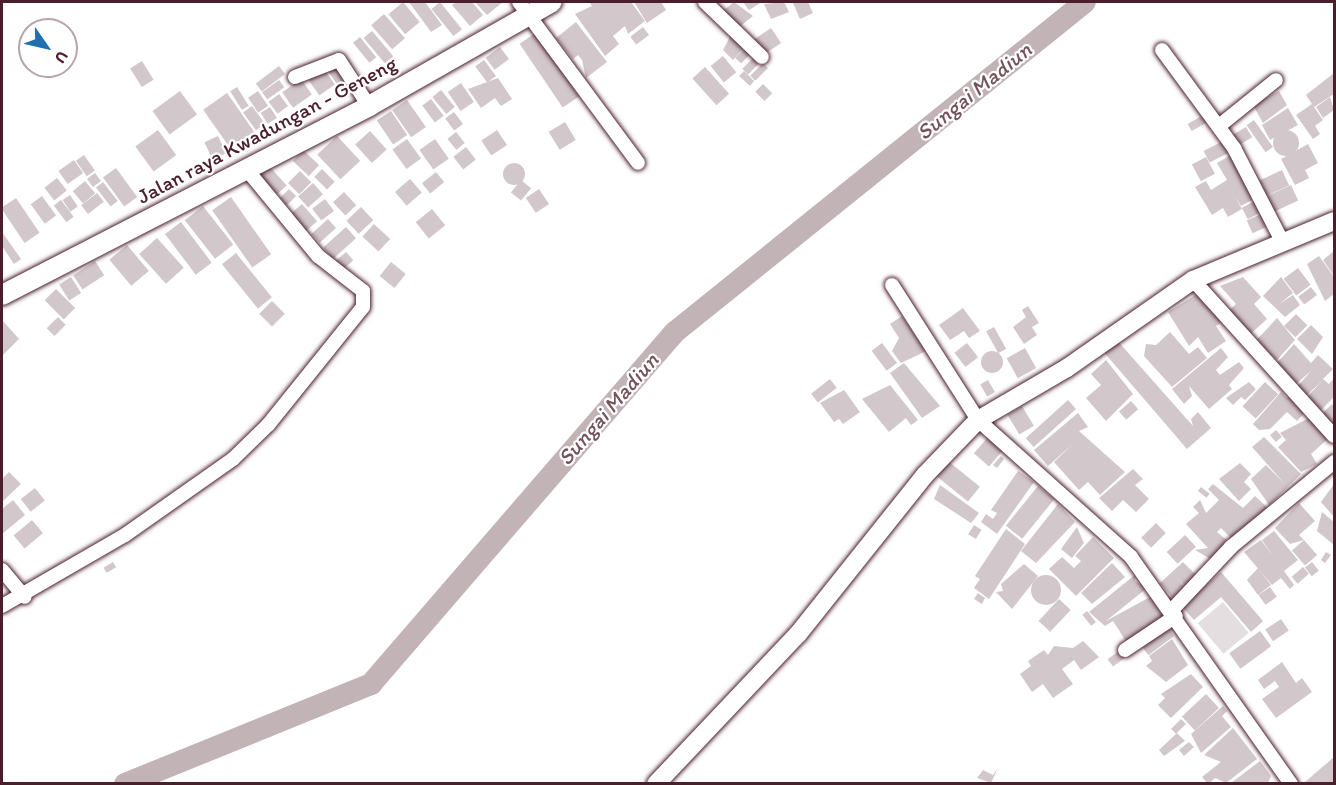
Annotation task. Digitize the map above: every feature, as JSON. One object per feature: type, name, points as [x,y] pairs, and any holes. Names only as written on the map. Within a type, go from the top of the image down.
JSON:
[{"type":"main road","name":"Jalan raya Kwadungan - Geneng","points":[[2,295],[369,106],[524,7],[552,2]]},
{"type":"street","points":[[705,2],[762,57]]},
{"type":"street","points":[[524,7],[638,163]]},
{"type":"street","points":[[1162,50],[1219,126],[1257,186],[1282,241]]},
{"type":"street","points":[[295,77],[339,60],[369,106]]},
{"type":"street","points":[[1219,126],[1276,80]]},
{"type":"street","points":[[2,606],[25,597],[233,459],[268,425],[363,307],[363,291],[318,256],[247,170]]},
{"type":"street","points":[[657,783],[798,634],[843,574],[978,420],[1067,368],[1193,280],[1282,241],[1335,221]]},
{"type":"street","points":[[1193,280],[1335,436]]},
{"type":"street","points":[[892,285],[978,420],[1131,557],[1292,783]]},
{"type":"street","points":[[1125,650],[1173,613],[1231,547],[1335,462]]},
{"type":"street","points":[[2,570],[25,597]]},
{"type":"shaded area","points":[[1223,602],[1249,633],[1223,654],[1198,623]]},
{"type":"building","points":[[403,2],[420,22],[405,34],[388,14]]},
{"type":"building","points":[[409,2],[425,2],[442,25],[431,32]]},
{"type":"building","points":[[440,2],[462,29],[453,36],[431,9]]},
{"type":"building","points":[[456,2],[472,2],[483,15],[470,26],[452,5]]},
{"type":"building","points":[[475,2],[503,2],[487,15]]},
{"type":"building","points":[[589,2],[631,2],[645,21],[628,34],[625,26],[613,36],[619,44],[605,56],[575,14],[592,6]]},
{"type":"building","points":[[634,2],[661,2],[666,10],[647,23]]},
{"type":"building","points":[[734,2],[753,16],[738,28],[724,10]]},
{"type":"building","points":[[743,2],[762,2],[749,10]]},
{"type":"building","points":[[784,2],[789,12],[771,19],[764,4]]},
{"type":"building","points":[[808,2],[813,13],[800,19],[793,3]]},
{"type":"building","points":[[384,14],[405,38],[392,49],[371,25]]},
{"type":"building","points":[[576,22],[607,62],[586,78],[582,60],[578,55],[573,59],[556,38]]},
{"type":"building","points":[[643,27],[649,35],[636,45],[630,37]]},
{"type":"building","points":[[771,28],[781,43],[763,55],[753,40]]},
{"type":"building","points":[[372,31],[393,56],[385,63],[364,38]]},
{"type":"building","points":[[537,32],[580,96],[563,108],[520,44]]},
{"type":"building","points":[[732,33],[746,46],[733,60],[723,50]]},
{"type":"building","points":[[360,37],[376,57],[369,63],[353,43]]},
{"type":"building","points":[[748,45],[754,51],[741,63],[735,58]]},
{"type":"building","points":[[500,47],[509,59],[495,70],[486,58]]},
{"type":"building","points":[[723,56],[736,72],[724,82],[711,66]]},
{"type":"building","points":[[755,56],[761,62],[748,74],[742,69]]},
{"type":"building","points":[[484,60],[496,76],[487,83],[475,67]]},
{"type":"building","points":[[142,61],[154,80],[142,87],[130,68]]},
{"type":"building","points":[[763,63],[768,68],[755,81],[750,76]]},
{"type":"building","points":[[339,64],[351,82],[341,90],[328,71]]},
{"type":"building","points":[[279,66],[285,74],[262,91],[256,83]]},
{"type":"building","points":[[705,67],[729,94],[716,105],[692,78]]},
{"type":"building","points":[[324,69],[335,85],[319,95],[308,80]]},
{"type":"building","points":[[744,71],[754,81],[750,86],[739,76]]},
{"type":"building","points":[[1334,73],[1334,94],[1314,107],[1323,120],[1315,126],[1320,134],[1313,139],[1296,115],[1312,104],[1306,95]]},
{"type":"building","points":[[498,78],[512,99],[501,106],[495,98],[481,108],[468,89]]},
{"type":"building","points":[[301,79],[312,95],[293,108],[282,92]]},
{"type":"building","points":[[279,80],[284,87],[267,100],[262,92]]},
{"type":"building","points":[[461,83],[474,102],[461,111],[448,92]]},
{"type":"building","points":[[763,84],[772,93],[764,101],[755,92]]},
{"type":"building","points":[[237,87],[249,106],[242,110],[230,91]]},
{"type":"building","points":[[441,90],[455,107],[446,114],[432,97]]},
{"type":"building","points":[[180,91],[197,114],[170,134],[152,111]]},
{"type":"building","points":[[258,91],[268,106],[258,113],[248,98]]},
{"type":"building","points":[[1279,91],[1287,105],[1263,123],[1253,105]]},
{"type":"building","points":[[227,93],[254,132],[230,148],[203,110]]},
{"type":"building","points":[[279,94],[288,106],[278,114],[269,102]]},
{"type":"building","points":[[1330,97],[1334,110],[1323,118],[1316,107]]},
{"type":"building","points":[[431,99],[444,116],[435,122],[422,106]]},
{"type":"building","points":[[407,100],[426,127],[411,137],[392,110]]},
{"type":"building","points":[[252,106],[265,124],[256,130],[243,112]]},
{"type":"building","points":[[270,107],[277,118],[268,124],[261,113]]},
{"type":"building","points":[[1288,108],[1298,125],[1270,140],[1262,125]]},
{"type":"building","points":[[391,111],[407,135],[393,145],[377,121]]},
{"type":"building","points":[[454,112],[463,124],[454,131],[445,119]]},
{"type":"building","points":[[1205,114],[1209,121],[1192,131],[1188,124]]},
{"type":"building","points":[[1254,120],[1273,147],[1266,152],[1247,125]]},
{"type":"building","points":[[565,122],[576,140],[560,150],[549,132]]},
{"type":"building","points":[[1246,127],[1252,137],[1238,146],[1232,135]]},
{"type":"building","points":[[158,130],[176,155],[154,172],[135,146]]},
{"type":"building","points":[[497,130],[507,145],[491,156],[481,141]]},
{"type":"building","points":[[1286,130],[1295,134],[1299,143],[1295,152],[1286,156],[1277,152],[1273,143],[1277,134]]},
{"type":"building","points":[[370,131],[387,150],[372,163],[355,144]]},
{"type":"building","points":[[456,132],[465,143],[456,150],[447,139]]},
{"type":"building","points":[[218,136],[226,153],[212,160],[204,142]]},
{"type":"building","points":[[337,136],[360,161],[340,179],[317,154]]},
{"type":"building","points":[[407,139],[421,158],[407,169],[392,150]]},
{"type":"building","points":[[435,139],[449,159],[433,170],[419,150]]},
{"type":"building","points":[[1225,140],[1231,152],[1210,162],[1204,151]]},
{"type":"building","points":[[1308,144],[1318,163],[1305,170],[1309,178],[1295,185],[1281,159]]},
{"type":"building","points":[[466,147],[476,160],[463,169],[453,157]]},
{"type":"building","points":[[303,150],[319,165],[309,176],[293,161]]},
{"type":"building","points":[[1235,153],[1259,196],[1241,206],[1234,195],[1242,209],[1228,217],[1223,208],[1212,215],[1195,187],[1206,181],[1211,190],[1227,180],[1217,163]]},
{"type":"building","points":[[84,155],[95,171],[87,176],[76,161]]},
{"type":"building","points":[[1206,157],[1215,174],[1201,181],[1192,165]]},
{"type":"building","points":[[74,160],[83,173],[68,184],[58,171]]},
{"type":"building","points":[[514,163],[522,166],[525,174],[522,182],[514,185],[506,182],[503,174],[506,166]]},
{"type":"building","points":[[270,167],[287,186],[277,194],[260,176]]},
{"type":"building","points":[[116,168],[137,197],[124,207],[103,177]]},
{"type":"building","points":[[322,169],[335,182],[327,190],[314,177]]},
{"type":"building","points":[[1282,170],[1289,185],[1267,196],[1259,181]]},
{"type":"building","points":[[300,171],[311,182],[299,194],[288,183]]},
{"type":"building","points":[[436,172],[444,182],[430,193],[422,183]]},
{"type":"building","points":[[95,173],[101,181],[93,187],[87,179]]},
{"type":"building","points":[[57,178],[67,191],[54,200],[44,188]]},
{"type":"building","points":[[410,179],[422,193],[407,206],[395,192]]},
{"type":"building","points":[[521,180],[531,188],[521,201],[511,192]]},
{"type":"building","points":[[85,181],[95,193],[83,204],[73,191]]},
{"type":"building","points":[[103,182],[118,201],[111,206],[96,188]]},
{"type":"building","points":[[313,183],[323,194],[308,208],[298,196]]},
{"type":"building","points":[[1291,185],[1298,200],[1275,211],[1267,196]]},
{"type":"building","points":[[289,189],[296,196],[287,205],[280,198]]},
{"type":"building","points":[[539,189],[549,204],[536,213],[526,198]]},
{"type":"building","points":[[344,192],[356,205],[345,215],[333,202]]},
{"type":"building","points":[[97,193],[104,202],[88,214],[81,205]]},
{"type":"building","points":[[70,195],[78,207],[70,212],[63,200]]},
{"type":"building","points":[[42,196],[56,215],[45,224],[31,204]]},
{"type":"building","points":[[231,197],[271,254],[252,268],[212,210]]},
{"type":"building","points":[[16,198],[39,233],[25,243],[2,209]]},
{"type":"building","points":[[325,199],[334,211],[321,221],[312,209]]},
{"type":"building","points":[[61,200],[74,217],[66,222],[54,205]]},
{"type":"building","points":[[1257,200],[1263,212],[1248,219],[1242,208]]},
{"type":"building","points":[[302,204],[317,221],[306,231],[291,214]]},
{"type":"building","points":[[203,206],[233,245],[215,259],[185,220]]},
{"type":"building","points":[[361,207],[373,220],[359,234],[346,221]]},
{"type":"building","points":[[432,209],[445,225],[429,239],[416,222]]},
{"type":"building","points":[[1263,213],[1269,226],[1253,233],[1247,221]]},
{"type":"building","points":[[328,219],[336,228],[320,243],[312,234]]},
{"type":"building","points":[[181,222],[212,263],[196,275],[165,234]]},
{"type":"building","points":[[374,224],[390,239],[378,251],[362,236]]},
{"type":"building","points":[[346,227],[356,238],[333,259],[323,248]]},
{"type":"building","points":[[2,232],[21,259],[14,264],[2,246]]},
{"type":"building","points":[[157,238],[184,268],[166,284],[139,254]]},
{"type":"building","points":[[127,245],[149,271],[131,286],[109,260]]},
{"type":"building","points":[[1334,251],[1334,276],[1323,260]]},
{"type":"building","points":[[346,252],[353,260],[342,270],[335,262]]},
{"type":"building","points":[[236,253],[272,297],[258,309],[222,264]]},
{"type":"building","points":[[1319,256],[1334,277],[1334,294],[1325,301],[1307,264]]},
{"type":"building","points":[[95,261],[104,275],[82,289],[73,275]]},
{"type":"building","points":[[391,262],[406,274],[394,288],[380,276]]},
{"type":"building","points":[[1298,268],[1311,285],[1296,296],[1284,279]]},
{"type":"building","points":[[71,277],[81,293],[69,301],[59,284]]},
{"type":"building","points":[[1243,277],[1261,297],[1254,304],[1267,319],[1245,339],[1224,315],[1236,304],[1220,286]]},
{"type":"building","points":[[1281,277],[1293,293],[1279,304],[1293,295],[1300,305],[1285,317],[1263,296]]},
{"type":"building","points":[[1311,287],[1317,295],[1304,305],[1298,297]]},
{"type":"building","points":[[56,289],[75,308],[64,319],[45,300]]},
{"type":"building","points":[[1197,294],[1222,322],[1216,326],[1226,341],[1208,353],[1198,337],[1189,346],[1168,312]]},
{"type":"building","points":[[272,301],[285,314],[272,326],[259,314]]},
{"type":"building","points":[[1028,306],[1039,323],[1032,327],[1037,335],[1024,344],[1013,327],[1026,317],[1022,310]]},
{"type":"building","points":[[963,308],[980,331],[969,338],[964,331],[950,340],[939,325]]},
{"type":"building","points":[[1296,314],[1307,325],[1295,337],[1284,326]]},
{"type":"building","points":[[902,316],[926,351],[901,363],[892,351],[899,338],[890,324]]},
{"type":"building","points":[[58,317],[66,325],[54,336],[47,328]]},
{"type":"building","points":[[1277,318],[1295,340],[1277,360],[1262,346],[1257,351],[1251,346]]},
{"type":"building","points":[[2,320],[19,339],[3,355],[2,354]]},
{"type":"building","points":[[1311,325],[1323,337],[1312,354],[1297,339]]},
{"type":"building","points":[[994,327],[1006,349],[998,353],[986,331]]},
{"type":"building","points":[[1170,332],[1189,354],[1198,347],[1207,358],[1172,387],[1144,356],[1146,344],[1156,345]]},
{"type":"building","points":[[1115,338],[1193,426],[1191,419],[1198,412],[1211,428],[1187,449],[1102,350]]},
{"type":"building","points":[[882,343],[897,363],[887,371],[872,351]]},
{"type":"building","points":[[967,343],[978,357],[965,367],[954,353]]},
{"type":"building","points":[[1294,344],[1311,363],[1318,355],[1333,369],[1323,379],[1329,384],[1334,378],[1334,397],[1321,410],[1307,397],[1322,381],[1306,396],[1297,387],[1311,371],[1296,384],[1276,364]]},
{"type":"building","points":[[1025,348],[1036,368],[1018,378],[1007,358]]},
{"type":"building","points":[[1221,348],[1228,357],[1216,370],[1220,375],[1239,362],[1244,368],[1229,385],[1232,389],[1209,409],[1189,386],[1192,396],[1184,404],[1172,389]]},
{"type":"building","points":[[988,351],[996,351],[1003,358],[1003,366],[996,373],[988,373],[981,366],[981,358]]},
{"type":"building","points":[[1106,360],[1133,394],[1106,421],[1086,398],[1101,385],[1091,374]]},
{"type":"building","points":[[904,363],[940,406],[922,418],[890,373]]},
{"type":"building","points":[[830,379],[837,388],[818,402],[811,394]]},
{"type":"building","points":[[988,380],[995,392],[987,397],[980,384]]},
{"type":"building","points":[[1249,382],[1256,389],[1245,400],[1241,397],[1233,405],[1226,398]]},
{"type":"building","points":[[1265,382],[1278,394],[1256,418],[1242,406]]},
{"type":"building","points":[[890,385],[918,420],[911,425],[906,418],[889,432],[862,399]]},
{"type":"building","points":[[844,390],[860,412],[843,424],[839,419],[834,422],[820,403]]},
{"type":"building","points":[[1281,392],[1287,398],[1291,393],[1307,410],[1297,421],[1287,412],[1270,429],[1259,430],[1253,424]]},
{"type":"building","points":[[1068,400],[1076,409],[1034,447],[1026,438]]},
{"type":"building","points":[[1131,401],[1138,409],[1126,420],[1119,411]]},
{"type":"building","points":[[1332,404],[1334,407],[1334,432],[1319,417]]},
{"type":"building","points":[[1022,406],[1034,426],[1019,434],[1007,415]]},
{"type":"building","points":[[1078,413],[1088,427],[1079,431],[1125,472],[1100,495],[1088,482],[1079,490],[1054,462],[1074,443],[1048,466],[1034,450]]},
{"type":"building","points":[[1315,415],[1332,435],[1311,454],[1317,464],[1301,472],[1278,447],[1286,440],[1280,433]]},
{"type":"building","points":[[1276,430],[1282,437],[1276,442],[1270,435]]},
{"type":"building","points":[[989,436],[1004,449],[989,466],[974,453]]},
{"type":"building","points":[[1264,437],[1301,474],[1269,505],[1251,479],[1266,465],[1284,483],[1252,447]]},
{"type":"building","points":[[1001,456],[1004,459],[997,468],[993,465]]},
{"type":"building","points":[[948,461],[980,487],[968,502],[936,476]]},
{"type":"building","points":[[1240,463],[1251,474],[1244,482],[1251,489],[1239,501],[1219,479]]},
{"type":"building","points":[[1133,469],[1143,479],[1135,485],[1149,499],[1136,512],[1123,500],[1112,511],[1099,498]]},
{"type":"building","points":[[1018,471],[1034,482],[997,534],[981,522],[986,514],[993,519],[997,513],[991,510]]},
{"type":"building","points":[[9,472],[21,484],[2,502],[2,479]]},
{"type":"building","points":[[1213,484],[1243,508],[1255,496],[1270,510],[1231,538],[1221,528],[1217,532],[1229,542],[1214,561],[1195,550],[1208,548],[1186,524],[1199,513],[1193,507],[1200,500],[1206,513],[1219,500],[1208,489]]},
{"type":"building","points":[[1334,484],[1334,517],[1321,502]]},
{"type":"building","points":[[940,485],[979,513],[971,523],[934,499]]},
{"type":"building","points":[[1038,486],[1054,499],[1022,539],[1006,526]]},
{"type":"building","points":[[1201,487],[1210,494],[1207,498],[1198,491]]},
{"type":"building","points":[[35,488],[45,501],[31,512],[21,499]]},
{"type":"building","points":[[13,500],[25,515],[2,534],[2,509]]},
{"type":"building","points":[[1299,503],[1315,521],[1299,535],[1304,540],[1290,544],[1275,528]]},
{"type":"building","points":[[1058,504],[1075,522],[1036,563],[1021,551]]},
{"type":"building","points":[[1322,512],[1334,522],[1334,545],[1317,531]]},
{"type":"building","points":[[32,520],[43,533],[25,548],[14,535]]},
{"type":"building","points":[[1156,523],[1166,533],[1151,548],[1141,538]]},
{"type":"building","points":[[974,525],[982,530],[976,539],[968,534]]},
{"type":"building","points":[[1077,527],[1084,543],[1072,558],[1061,549]]},
{"type":"building","points":[[1006,529],[1025,544],[989,599],[974,588],[980,579],[975,576]]},
{"type":"building","points":[[1274,531],[1298,560],[1284,571],[1294,585],[1290,589],[1281,578],[1272,585],[1244,552],[1261,540],[1273,556],[1262,540]]},
{"type":"building","points":[[1185,535],[1196,547],[1178,564],[1167,552]]},
{"type":"building","points":[[1093,537],[1114,558],[1076,596],[1049,569],[1062,557],[1074,568],[1081,561],[1075,556]]},
{"type":"building","points":[[1304,540],[1317,555],[1305,566],[1292,550]]},
{"type":"building","points":[[1326,552],[1331,555],[1325,563],[1321,560]]},
{"type":"building","points":[[113,562],[116,567],[107,573],[104,568]]},
{"type":"building","points":[[1183,562],[1196,575],[1185,586],[1177,578],[1185,587],[1173,598],[1160,583]]},
{"type":"building","points":[[1312,562],[1319,571],[1312,576],[1305,568]]},
{"type":"building","points":[[1112,563],[1125,577],[1092,604],[1081,593]]},
{"type":"building","points":[[1024,564],[1038,576],[1012,609],[996,592],[1003,591],[1001,584]]},
{"type":"building","points":[[1303,567],[1309,574],[1298,584],[1292,577]]},
{"type":"building","points":[[1258,568],[1271,585],[1258,595],[1247,580]]},
{"type":"building","points":[[1221,572],[1263,621],[1251,632],[1221,597],[1194,620],[1182,607]]},
{"type":"building","points":[[1136,574],[1135,581],[1147,588],[1106,621],[1150,597],[1166,621],[1129,646],[1113,621],[1105,626],[1089,612]]},
{"type":"building","points":[[1046,575],[1057,579],[1061,590],[1057,601],[1046,605],[1035,601],[1031,590],[1035,579]]},
{"type":"building","points":[[1270,587],[1277,597],[1265,605],[1259,595]]},
{"type":"building","points":[[978,593],[985,598],[982,604],[974,599]]},
{"type":"building","points":[[1059,599],[1071,610],[1050,632],[1039,621]]},
{"type":"building","points":[[1087,611],[1096,622],[1091,626],[1082,615]]},
{"type":"building","points":[[1281,619],[1289,631],[1273,641],[1265,630]]},
{"type":"building","points":[[1168,628],[1174,636],[1148,655],[1142,647]]},
{"type":"building","points":[[1260,631],[1271,646],[1240,669],[1229,653]]},
{"type":"building","points":[[1172,639],[1188,665],[1166,682],[1146,666],[1152,661],[1149,656]]},
{"type":"building","points":[[1083,641],[1099,657],[1081,670],[1074,660],[1062,669],[1073,684],[1053,698],[1043,684],[1032,692],[1020,674],[1031,666],[1028,661],[1044,650],[1048,655],[1054,646],[1073,648]]},
{"type":"building","points":[[1119,651],[1124,658],[1113,667],[1108,659]]},
{"type":"building","points":[[1282,662],[1296,683],[1302,678],[1312,692],[1276,718],[1262,699],[1279,687],[1275,681],[1264,689],[1258,680]]},
{"type":"building","points":[[1191,674],[1203,687],[1171,718],[1158,705],[1165,698],[1161,694]]},
{"type":"building","points":[[1206,694],[1219,708],[1195,730],[1182,717]]},
{"type":"building","points":[[1223,706],[1227,711],[1222,716],[1231,727],[1201,753],[1191,734]]},
{"type":"building","points":[[1181,719],[1186,724],[1176,734],[1171,729]]},
{"type":"building","points":[[1233,728],[1257,759],[1226,783],[1215,778],[1208,784],[1202,777],[1221,762],[1204,755]]},
{"type":"building","points":[[1177,733],[1185,741],[1164,756],[1159,750]]},
{"type":"building","points":[[1189,742],[1194,747],[1184,756],[1179,750]]},
{"type":"building","points":[[1334,757],[1334,783],[1305,782]]},
{"type":"building","points":[[1260,761],[1271,776],[1268,783],[1231,783]]},
{"type":"building","points":[[998,768],[991,783],[977,778],[983,770],[993,775]]},
{"type":"waterway","name":"Sungai Madiun","points":[[125,784],[371,684],[675,332],[1085,2]]}]
